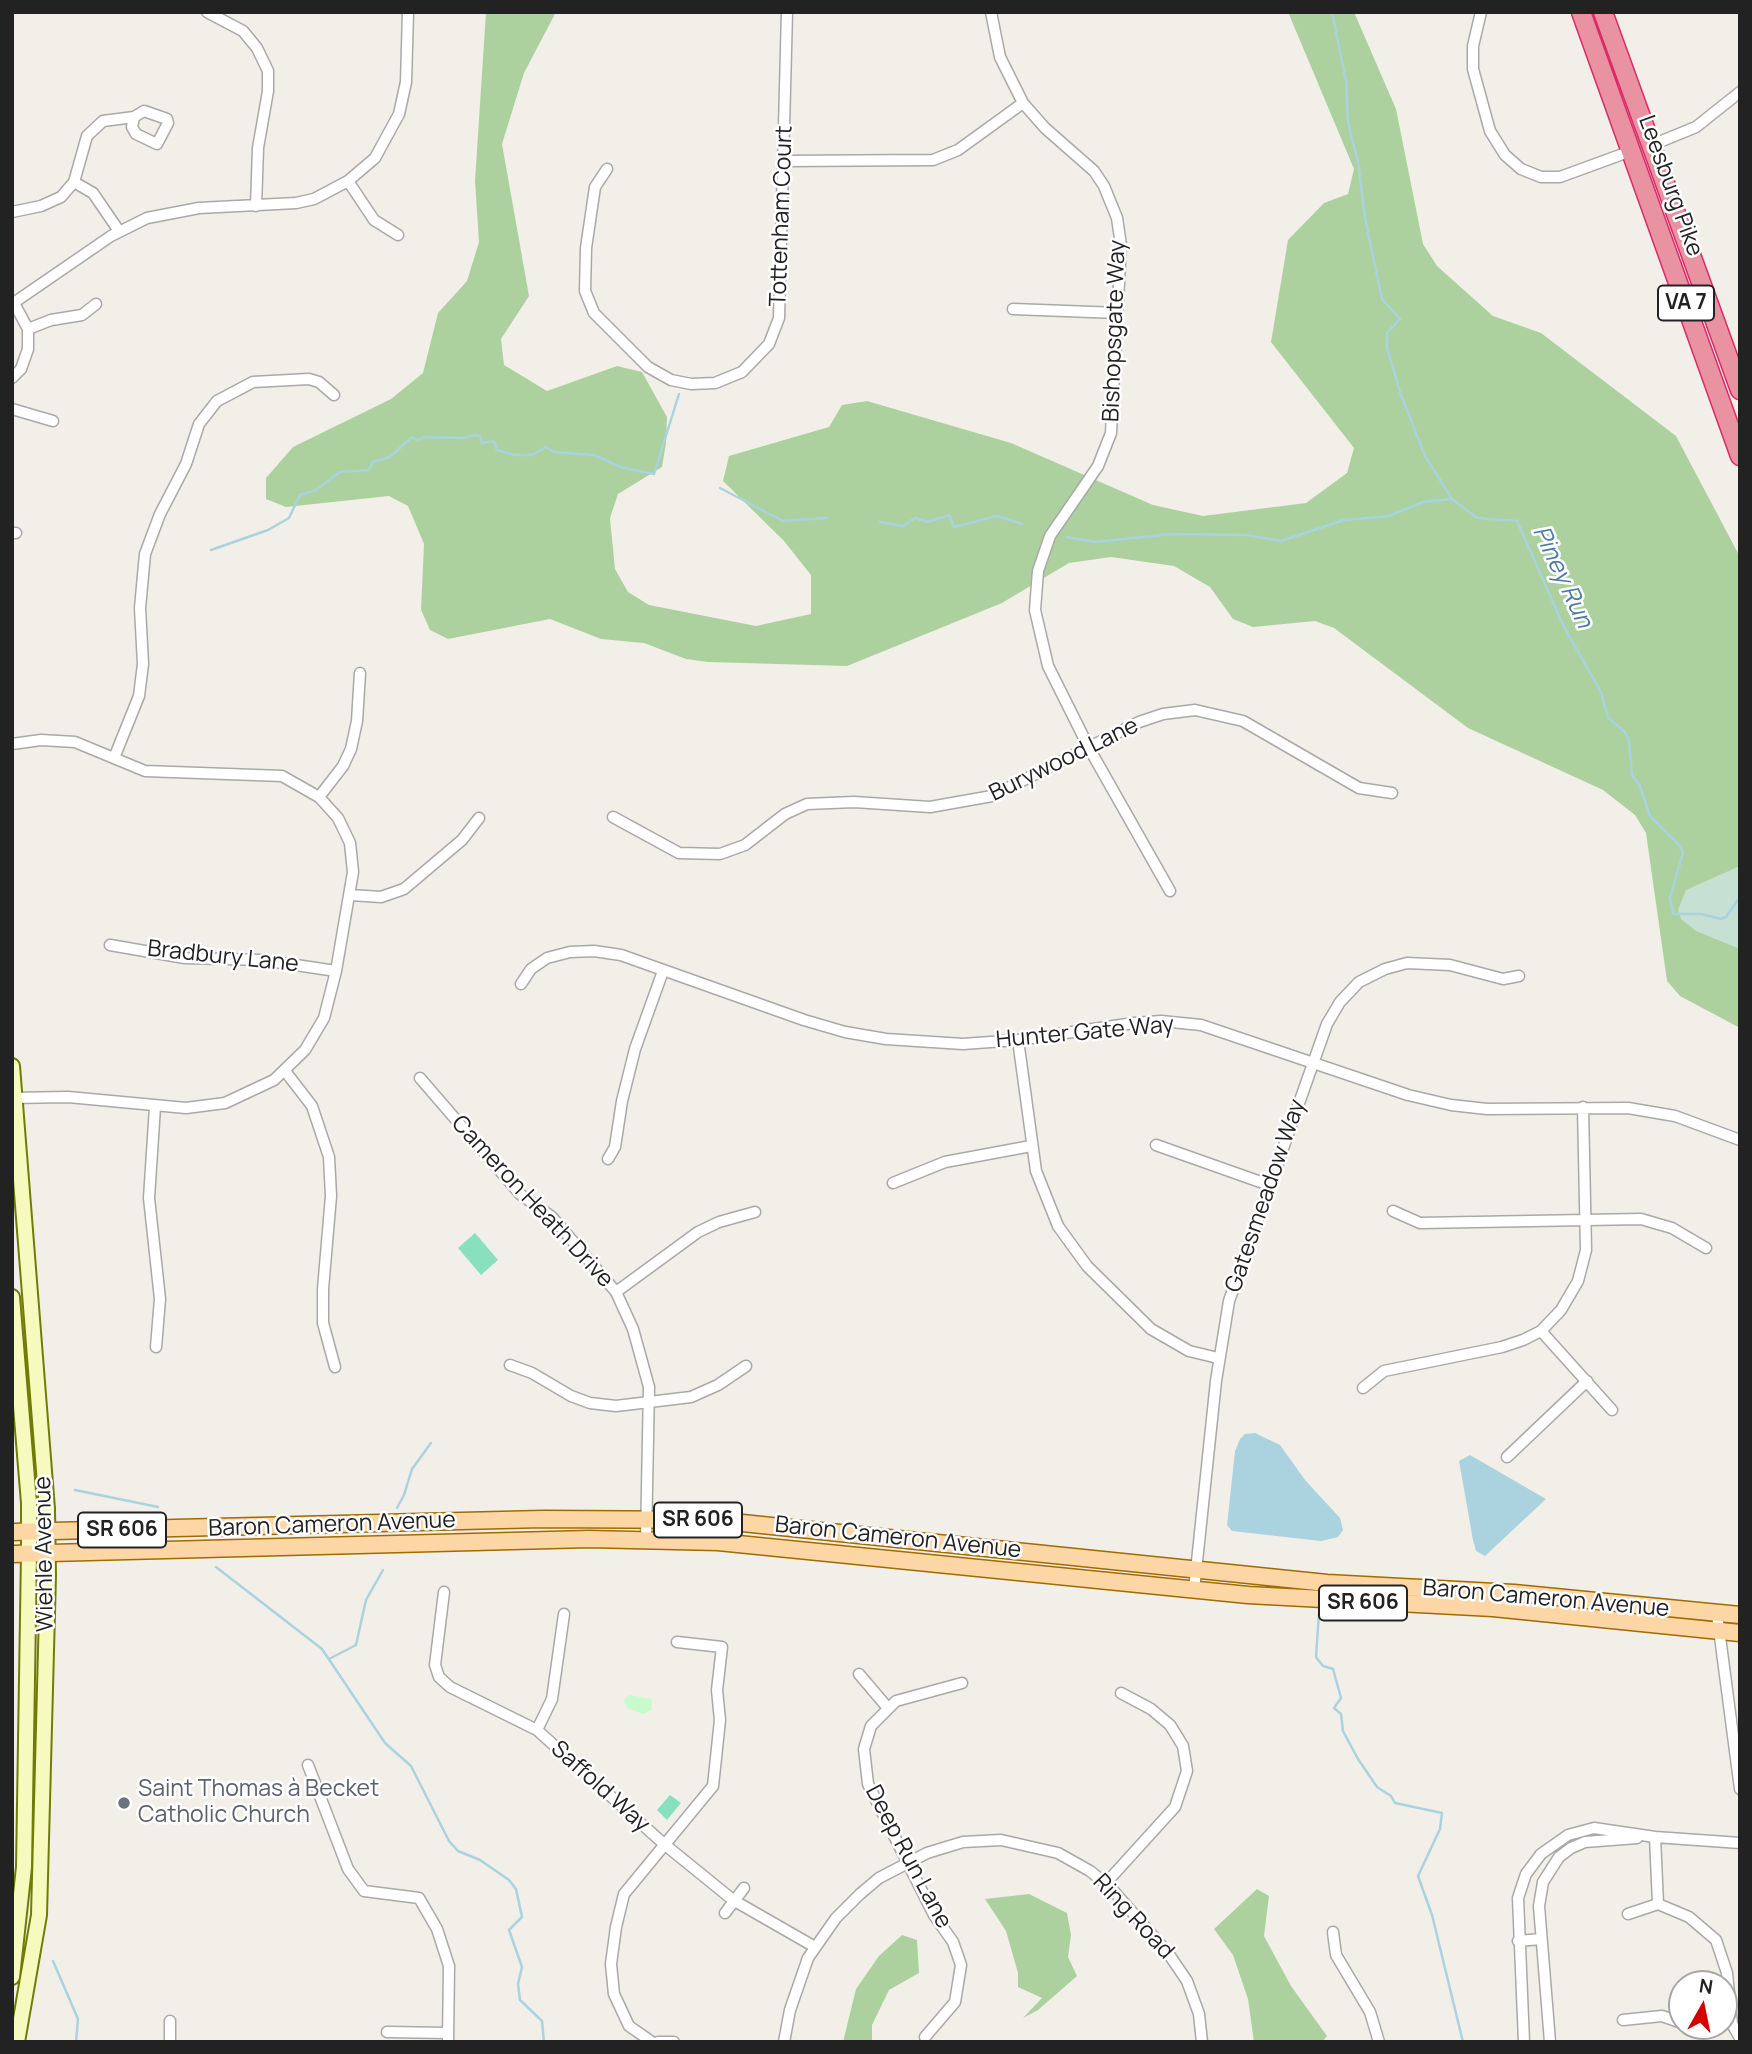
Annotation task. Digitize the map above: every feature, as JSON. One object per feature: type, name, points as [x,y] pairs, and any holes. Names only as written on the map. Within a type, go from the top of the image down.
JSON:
[{"type":"highway","name":"Leesburg Pike","points":[[1581,12],[1740,456]]},
{"type":"highway","name":"Leesburg Pike","points":[[1603,12],[1740,390]]},
{"type":"highway","points":[[1590,33],[1610,65],[1634,131],[1642,141],[1652,145]]},
{"type":"main road","name":"Wiehle Avenue","points":[[12,1066],[48,1553],[39,1915],[17,2042]]},
{"type":"main road","name":"Wiehle Avenue","points":[[12,1297],[29,1532],[24,1867],[12,1977]]},
{"type":"main road","name":"Baron Cameron Avenue","points":[[12,1532],[646,1518],[780,1526],[1327,1583],[1514,1593],[1740,1615]]},
{"type":"main road","name":"Baron Cameron Avenue","points":[[12,1554],[646,1539],[767,1545],[1298,1600],[1493,1608],[1740,1633]]},
{"type":"street","points":[[207,12],[233,24],[252,40],[268,71],[268,91],[258,148],[256,206]]},
{"type":"street","points":[[12,378],[21,369],[28,349],[28,329],[13,304],[119,231],[148,218],[178,210],[256,206],[314,199],[348,181],[380,150],[399,114],[405,82],[408,12]]},
{"type":"street","name":"Tottenham Court","points":[[607,169],[600,177],[592,197],[583,278],[588,301],[602,324],[648,367],[671,380],[715,383],[742,372],[761,356],[775,332],[780,303],[786,12]]},
{"type":"street","name":"Bishopsgate Way","points":[[991,12],[1000,57],[1023,103],[1045,128],[1094,171],[1112,202],[1121,246],[1111,433],[1098,466],[1050,536],[1035,590],[1037,629],[1042,649],[1089,748],[1170,891]]},
{"type":"street","points":[[1481,12],[1473,46],[1473,69],[1478,97],[1490,131],[1505,155],[1521,169],[1541,177],[1560,177],[1631,151]]},
{"type":"street","points":[[1652,145],[1696,127],[1740,92]]},
{"type":"street","points":[[783,161],[933,160],[958,150],[1023,103]]},
{"type":"street","points":[[12,212],[41,206],[61,197],[74,182],[87,136],[103,121],[134,117]]},
{"type":"street","points":[[348,181],[374,220],[398,235]]},
{"type":"street","points":[[74,182],[93,193],[119,231]]},
{"type":"street","points":[[28,329],[51,320],[82,315],[96,304]]},
{"type":"street","points":[[1013,309],[1118,313]]},
{"type":"street","points":[[114,758],[134,716],[141,687],[140,608],[145,554],[160,514],[182,473],[199,424],[217,401],[253,382],[309,379],[318,382],[334,395]]},
{"type":"street","points":[[12,409],[53,421]]},
{"type":"street","points":[[319,797],[343,766],[351,749],[357,721],[360,673]]},
{"type":"street","name":"Burywood Lane","points":[[613,817],[679,853],[720,854],[745,845],[785,814],[807,804],[854,802],[929,807],[972,802],[1004,792],[1132,726],[1163,714],[1211,711],[1243,721],[1359,788],[1392,793]]},
{"type":"street","points":[[12,744],[58,740],[75,742],[145,771],[270,773],[295,781],[319,797],[338,818],[350,844],[353,872],[330,1000],[315,1035],[285,1071],[259,1090],[225,1103],[186,1108],[68,1097],[14,1098]]},
{"type":"street","points":[[350,895],[381,897],[404,889],[462,840],[479,818]]},
{"type":"street","name":"Bradbury Lane","points":[[110,945],[184,958],[262,960],[336,971]]},
{"type":"street","name":"Hunter Gate Way","points":[[521,984],[531,970],[547,958],[570,952],[621,955],[845,1032],[927,1043],[1018,1040],[1161,1021],[1201,1025],[1408,1095],[1451,1105],[1487,1109],[1628,1108],[1675,1116],[1740,1140]]},
{"type":"street","name":"Gatesmeadow Way","points":[[1194,1590],[1218,1358],[1228,1301],[1327,1024],[1340,1002],[1359,982],[1407,962],[1450,965],[1503,979],[1519,976]]},
{"type":"street","points":[[608,1159],[615,1147],[622,1101],[635,1049],[663,971]]},
{"type":"street","points":[[1018,1040],[1031,1146],[1049,1209],[1064,1236],[1087,1266],[1161,1337],[1189,1352],[1218,1358]]},
{"type":"street","points":[[285,1071],[312,1105],[329,1157],[331,1196],[323,1289],[323,1323],[334,1367]]},
{"type":"street","name":"Cameron Heath Drive","points":[[420,1078],[520,1194],[552,1217],[616,1292],[646,1367],[650,1402],[646,1539]]},
{"type":"street","points":[[155,1107],[149,1198],[160,1299],[156,1347]]},
{"type":"street","points":[[1363,1388],[1384,1371],[1503,1348],[1541,1331],[1562,1310],[1578,1281],[1586,1250],[1583,1107]]},
{"type":"street","points":[[1156,1145],[1269,1185]]},
{"type":"street","points":[[893,1183],[945,1162],[1031,1146]]},
{"type":"street","points":[[1393,1211],[1420,1223],[1630,1218],[1657,1222],[1706,1248]]},
{"type":"street","points":[[616,1292],[698,1232],[719,1222],[755,1212]]},
{"type":"street","points":[[1541,1331],[1612,1410]]},
{"type":"street","points":[[510,1365],[532,1373],[571,1396],[590,1403],[616,1406],[691,1397],[718,1385],[746,1366]]},
{"type":"street","points":[[1507,1457],[1587,1381]]},
{"type":"street","name":"Saffold Way","points":[[443,1592],[435,1665],[439,1677],[450,1687],[537,1730],[664,1844],[733,1900],[815,1947]]},
{"type":"street","name":"Saffold Way","points":[[537,1730],[552,1699],[564,1614]]},
{"type":"street","points":[[1717,1614],[1740,1789]]},
{"type":"street","name":"Saffold Way","points":[[652,2042],[629,2026],[614,1994],[611,1964],[624,1894],[713,1786],[719,1720],[717,1690],[722,1647],[677,1642]]},
{"type":"street","points":[[859,1674],[887,1707],[907,1696],[962,1683]]},
{"type":"street","points":[[1106,1883],[1175,1807],[1187,1771],[1183,1746],[1170,1725],[1152,1709],[1121,1693]]},
{"type":"street","name":"Deep Run Lane","points":[[887,1707],[867,1737],[863,1761],[868,1784],[934,1915],[953,1942],[961,1965],[956,2002],[925,2038]]},
{"type":"street","points":[[308,1765],[348,1869],[364,1891],[419,1898],[437,1929],[449,1966],[448,2037],[387,2032]]},
{"type":"street","points":[[1524,2042],[1518,1898],[1522,1883],[1532,1865],[1553,1844],[1594,1828],[1655,1837],[1740,1843]]},
{"type":"street","points":[[1655,1837],[1658,1904]]},
{"type":"street","points":[[1550,2042],[1541,1939],[1540,1892],[1547,1873],[1559,1857],[1585,1842],[1655,1837]]},
{"type":"street","name":"Ring Road","points":[[784,2042],[796,1988],[815,1947],[836,1918],[860,1894],[907,1862],[963,1842],[1019,1842],[1058,1853],[1106,1883],[1183,1974],[1199,2014],[1202,2042]]},
{"type":"street","points":[[725,1913],[744,1888]]},
{"type":"street","points":[[1628,1914],[1658,1904],[1689,1917],[1716,1940],[1726,1970]]},
{"type":"street","points":[[1333,1932],[1336,1955],[1370,2012],[1379,2042]]},
{"type":"street","points":[[1518,1941],[1541,1939]]},
{"type":"street","points":[[1623,2020],[1662,2016],[1668,2018]]},
{"type":"street","points":[[170,2021],[170,2042]]},
{"type":"street","points":[[658,2042],[674,2042]]},
{"type":"green space","points":[[486,12],[556,12],[524,73],[502,144],[529,296],[501,339],[504,365],[547,391],[617,366],[642,372],[667,417],[666,443],[662,467],[618,494],[610,518],[615,569],[628,592],[649,605],[756,626],[811,614],[811,575],[784,541],[723,481],[729,456],[829,427],[842,405],[867,401],[1011,443],[1153,505],[1203,516],[1306,503],[1347,473],[1354,448],[1271,342],[1288,240],[1324,203],[1348,194],[1354,169],[1288,12],[1354,12],[1396,109],[1423,244],[1437,266],[1493,316],[1541,333],[1676,436],[1740,557],[1740,1028],[1680,996],[1667,981],[1646,833],[1635,815],[1603,790],[1468,728],[1334,628],[1315,621],[1253,627],[1233,619],[1210,587],[1174,566],[1111,557],[1069,563],[1002,603],[847,666],[708,662],[686,659],[644,643],[601,639],[550,619],[448,639],[430,630],[421,610],[424,544],[408,506],[389,496],[286,507],[266,499],[266,478],[293,447],[391,399],[423,373],[438,313],[467,281],[479,242],[475,181]]},
{"type":"green space","points":[[1740,866],[1740,949],[1696,931],[1681,919],[1678,910],[1686,890]]},
{"type":"green space","points":[[475,1233],[498,1260],[481,1275],[458,1248]]},
{"type":"green space","points":[[629,1695],[652,1699],[651,1710],[643,1714],[627,1708],[624,1700]]},
{"type":"green space","points":[[670,1795],[681,1803],[667,1820],[657,1810]]},
{"type":"green space","points":[[1257,1889],[1269,1896],[1264,1936],[1291,1986],[1327,2036],[1322,2042],[1254,2042],[1248,1999],[1233,1955],[1214,1929]]},
{"type":"green space","points":[[1029,1894],[1067,1913],[1071,1935],[1068,1957],[1077,1976],[1038,2010],[1023,2018],[1042,1998],[1018,1987],[1018,1973],[1006,1931],[985,1899]]},
{"type":"green space","points":[[902,1935],[917,1940],[919,1973],[889,1990],[872,2025],[872,2042],[843,2042],[856,1989],[879,1956]]},
{"type":"water","points":[[1255,1433],[1280,1445],[1305,1480],[1340,1518],[1343,1530],[1338,1537],[1321,1541],[1232,1531],[1227,1525],[1235,1451],[1245,1434]]},
{"type":"water","points":[[1470,1455],[1546,1499],[1485,1556],[1476,1551],[1459,1461]]},
{"type":"waterway","name":"Piney Run","points":[[1332,12],[1346,81],[1348,122],[1358,162],[1365,218],[1382,299],[1400,319],[1387,333],[1387,348],[1400,392],[1425,456],[1452,499],[1477,518],[1517,521],[1564,627],[1601,692],[1608,718],[1625,732],[1629,741],[1632,775],[1640,786],[1650,816],[1679,845],[1683,853],[1670,897],[1673,914],[1701,914],[1721,919],[1726,917],[1740,897]]},
{"type":"waterway","points":[[211,550],[268,530],[289,518],[300,495],[316,490],[340,472],[369,470],[373,462],[390,457],[412,437],[418,440],[424,437],[463,438],[475,435],[480,436],[482,443],[494,441],[497,450],[515,455],[532,455],[546,447],[554,452],[594,455],[623,468],[654,474],[679,394]]},
{"type":"waterway","points":[[720,488],[783,521],[827,518]]},
{"type":"waterway","points":[[1066,537],[1095,542],[1172,534],[1247,535],[1281,541],[1344,520],[1389,516],[1423,502],[1452,499]]},
{"type":"waterway","points":[[880,522],[903,526],[915,518],[928,522],[949,515],[954,527],[997,516],[1022,524]]},
{"type":"waterway","points":[[397,1508],[412,1469],[431,1443]]},
{"type":"waterway","points":[[75,1490],[158,1507]]},
{"type":"waterway","points":[[216,1567],[322,1649],[385,1743],[411,1766],[449,1841],[458,1851],[480,1860],[509,1880],[516,1889],[522,1917],[509,1930],[522,1967],[518,1984],[520,2000],[542,2021],[544,2042]]},
{"type":"waterway","points":[[329,1659],[356,1645],[366,1600],[383,1570]]},
{"type":"waterway","points":[[1319,1613],[1316,1657],[1323,1666],[1333,1669],[1341,1698],[1334,1708],[1341,1714],[1343,1731],[1358,1759],[1377,1787],[1391,1796],[1395,1803],[1442,1813],[1440,1829],[1418,1876],[1432,1915],[1463,2042]]},
{"type":"waterway","points":[[53,1961],[78,2019],[76,2042]]},
{"type":"place","name":"Saint Thomas à Becket Catholic Church","points":[[124,1803]]}]
